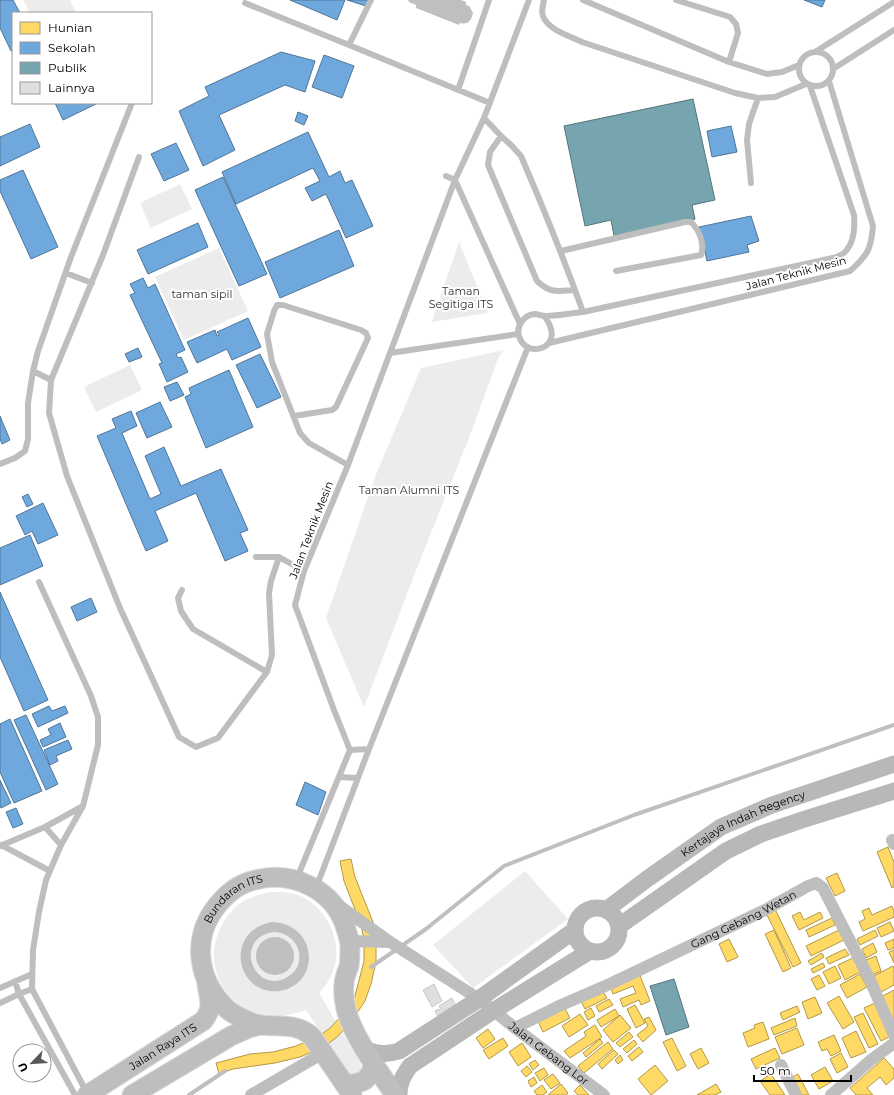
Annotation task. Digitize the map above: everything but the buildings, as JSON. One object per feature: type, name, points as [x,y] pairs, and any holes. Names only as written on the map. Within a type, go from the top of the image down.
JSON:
[{"type":"main road","name":"Bundaran ITS","points":[[348,1090],[310,1035],[300,1028],[291,1026],[260,1025],[250,1022],[229,1010],[214,995],[206,981],[200,948],[204,928],[212,911],[229,893],[246,882],[266,877],[284,877],[296,880],[322,893],[338,910],[344,922],[350,941],[350,964],[344,982],[343,996],[346,1010],[352,1025],[392,1095]]},
{"type":"main road","name":"Jalan Raya ITS","points":[[83,1095],[203,1021],[209,1014],[211,1006],[206,981]]},
{"type":"main road","points":[[132,1095],[231,1036],[260,1025]]},
{"type":"main road","points":[[348,1090],[368,1078],[370,1057]]},
{"type":"street","name":"Kertajaya Indah Regency","points":[[606,910],[653,874],[721,827],[772,805],[894,764]]},
{"type":"street","name":"Kertajaya Indah Regency","points":[[619,926],[711,861],[761,834],[788,824],[894,791]]},
{"type":"street","name":"Gang Gebang Wetan","points":[[515,1028],[765,910],[816,883],[823,888],[870,980],[894,1035]]},
{"type":"street","points":[[322,893],[391,943],[479,999],[493,1011]]},
{"type":"street","points":[[598,908],[606,910],[614,916],[619,926],[619,935],[615,943],[608,949],[599,952],[590,951],[582,946],[578,941],[575,930],[577,921],[582,914],[589,909],[598,908]]},
{"type":"street","points":[[370,1057],[399,1051],[479,999],[575,930]]},
{"type":"street","points":[[350,941],[391,943]]},
{"type":"street","points":[[392,1095],[399,1086],[403,1075],[410,1066],[493,1011],[590,951]]},
{"type":"street","name":"Jalan Gebang Lor","points":[[493,1011],[604,1095]]},
{"type":"street","points":[[831,1095],[844,1091],[871,1060],[894,1043]]},
{"type":"street","points":[[251,1095],[323,1053]]},
{"type":"street","points":[[781,1065],[796,1095]]},
{"type":"lane","points":[[349,45],[371,0]]},
{"type":"lane","points":[[458,90],[489,0]]},
{"type":"lane","name":"Jalan Teknik Mesin","points":[[350,750],[295,605],[304,571],[348,466],[455,180],[484,118],[529,0]]},
{"type":"lane","points":[[544,0],[543,15],[547,23],[559,31],[582,42],[735,93],[758,98],[775,97],[808,85],[817,87],[824,85],[829,81],[833,70],[831,61],[824,54],[815,52]]},
{"type":"lane","points":[[583,0],[729,62],[767,74],[782,72],[799,65],[802,58],[808,54],[815,52],[894,2]]},
{"type":"lane","points":[[676,0],[730,17],[736,24],[738,33],[729,62]]},
{"type":"lane","points":[[245,3],[490,103]]},
{"type":"lane","points":[[833,70],[894,30]]},
{"type":"lane","name":"Jalan Teknik Mesin","points":[[545,317],[583,312],[833,258],[844,253],[851,242],[855,229],[854,215],[808,85],[801,79],[798,72],[799,65]]},
{"type":"lane","name":"Jalan Teknik Mesin","points":[[549,343],[850,271],[862,260],[872,244],[874,226],[829,81]]},
{"type":"lane","points":[[751,183],[747,140],[749,124],[758,98]]},
{"type":"lane","points":[[0,464],[16,458],[25,451],[28,438],[28,403],[38,350],[66,272],[132,104]]},
{"type":"lane","points":[[484,118],[521,156],[561,251],[583,312]]},
{"type":"lane","points":[[501,136],[490,152],[488,165],[537,281],[546,289],[555,291],[575,290]]},
{"type":"lane","points":[[139,158],[92,283],[52,380],[49,412],[67,476],[120,608],[179,737],[196,747],[218,738],[267,672],[272,655],[269,593],[271,581],[279,557]]},
{"type":"lane","points":[[446,176],[455,180],[520,324]]},
{"type":"lane","points":[[561,251],[685,222],[691,222],[697,228],[701,239],[701,255],[616,271]]},
{"type":"lane","points":[[66,272],[92,283]]},
{"type":"lane","points":[[294,416],[332,410],[336,407],[368,338],[366,333],[361,330],[283,305],[277,305],[267,334],[272,362],[300,433],[309,443],[348,466]]},
{"type":"lane","points":[[536,314],[545,317],[550,324],[552,331],[552,337],[549,343],[543,348],[535,349],[528,347],[521,342],[518,334],[520,324],[523,319],[529,315],[536,314]]},
{"type":"lane","points":[[390,353],[518,334]]},
{"type":"lane","points":[[322,893],[357,778],[528,347]]},
{"type":"lane","points":[[33,371],[52,380]]},
{"type":"lane","points":[[256,558],[279,557],[304,571]]},
{"type":"lane","points":[[39,582],[91,696],[98,717],[98,745],[83,806],[61,845],[46,880],[33,950],[32,974],[32,990],[83,1095]]},
{"type":"lane","points":[[182,590],[178,598],[181,611],[193,629],[267,672]]},
{"type":"lane","points":[[296,880],[350,750],[369,749]]},
{"type":"lane","points":[[339,777],[357,778]]},
{"type":"lane","points":[[0,846],[45,827],[83,806]]},
{"type":"lane","points":[[45,827],[61,845]]},
{"type":"lane","points":[[0,846],[50,871]]},
{"type":"lane","points":[[0,988],[32,974]]},
{"type":"lane","points":[[15,981],[19,994],[83,1095]]},
{"type":"lane","points":[[0,1003],[32,990]]},
{"type":"green space","points":[[23,0],[70,0],[76,12],[29,12]]},
{"type":"green space","points":[[180,184],[192,209],[151,228],[140,203]]},
{"type":"green space","name":"Taman Segitiga ITS","points":[[459,242],[488,313],[432,322],[432,321]]},
{"type":"green space","name":"taman sipil","points":[[219,248],[248,311],[184,340],[155,277]]},
{"type":"green space","name":"Taman Alumni ITS","points":[[504,350],[499,356],[469,438],[364,707],[326,618],[375,477],[421,368]]},
{"type":"green space","points":[[130,365],[142,390],[96,412],[84,387]]},
{"type":"green space","points":[[525,871],[568,919],[473,988],[433,945]]},
{"type":"green space","points":[[269,892],[292,893],[305,898],[322,913],[329,923],[336,945],[336,956],[330,978],[319,993],[359,1061],[362,1069],[360,1074],[350,1075],[306,1010],[281,1016],[252,1013],[235,1001],[225,990],[219,979],[215,966],[214,953],[216,940],[221,927],[238,905],[249,899]]},
{"type":"shaded area","points":[[408,0],[461,0],[466,2],[466,5],[469,6],[473,13],[469,22],[460,23],[459,25],[416,8],[416,5]]},
{"type":"shaded area","points":[[272,922],[288,925],[299,933],[306,943],[309,955],[308,967],[302,978],[293,986],[279,991],[264,990],[253,984],[245,974],[241,962],[241,949],[246,937],[256,928]],"holes":[[[273,932],[290,938],[297,947],[299,952],[298,965],[295,971],[286,978],[274,981],[264,979],[252,964],[251,954],[254,944],[261,937]]]},
{"type":"shaded area","points":[[275,937],[285,940],[291,946],[294,956],[291,966],[285,972],[275,975],[265,972],[259,966],[256,956],[259,946],[265,940]]},
{"type":"waterway","points":[[371,967],[426,929],[504,866],[634,815],[894,725]]},
{"type":"waterway","points":[[189,1095],[225,1071]]}]
